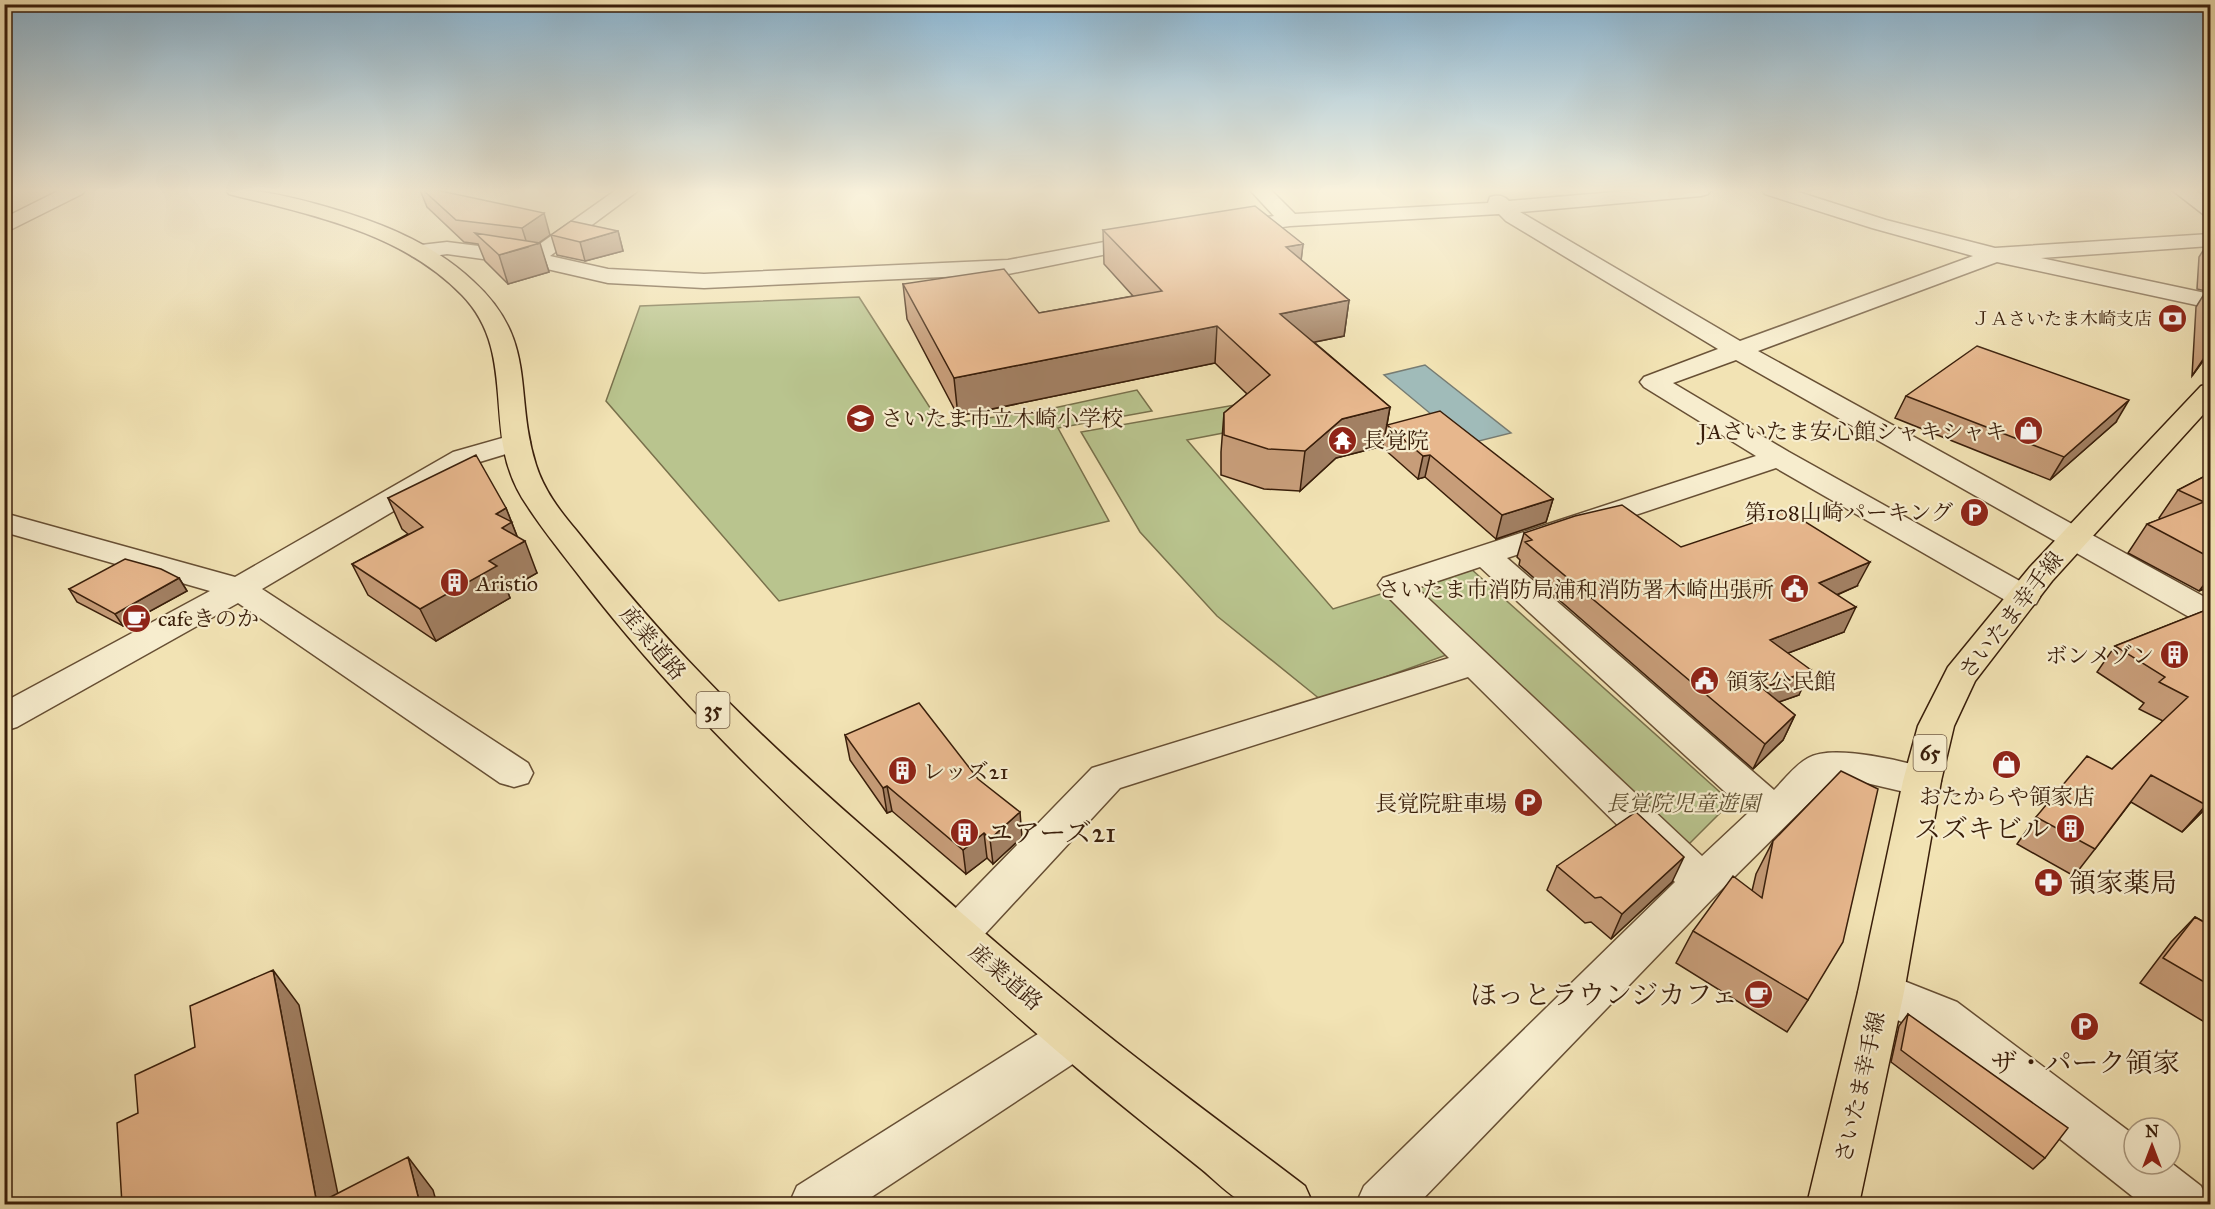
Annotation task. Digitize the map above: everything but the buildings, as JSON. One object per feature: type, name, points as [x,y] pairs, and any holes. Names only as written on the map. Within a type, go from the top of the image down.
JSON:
[{"type":"main road","name":"産業道路","points":[[410,246],[446,268],[470,289],[488,312],[503,340],[509,368],[516,442],[524,472],[537,498],[590,568],[696,693],[781,777],[1074,1037],[1287,1204]]},
{"type":"main road","name":"さいたま幸手線","points":[[1833,1204],[1881,992],[1922,781],[1936,726],[1960,676],[2072,538],[2211,392]]},
{"type":"street","points":[[534,259],[551,246]]},
{"type":"street","points":[[420,251],[447,248],[534,259],[608,276],[704,281],[1008,267],[1117,246]]},
{"type":"street","points":[[1563,246],[1737,350],[2211,614]]},
{"type":"street","points":[[1963,246],[2211,301]]},
{"type":"street","points":[[2024,597],[1779,459],[1653,382],[1995,255],[2119,246]]},
{"type":"street","points":[[4,718],[239,589],[463,458],[516,442]]},
{"type":"street","points":[[1702,882],[1472,663],[1394,585],[1779,459]]},
{"type":"street","points":[[4,522],[239,589],[513,773]]},
{"type":"street","points":[[1485,555],[1774,813]]},
{"type":"street","points":[[957,935],[1106,778],[1472,663]]},
{"type":"street","points":[[1382,1204],[1702,882],[1821,768],[1862,768],[1922,781]]},
{"type":"street","points":[[1881,992],[1941,1017],[2183,1204]]},
{"type":"street","points":[[815,1204],[1074,1037]]},
{"type":"green space","points":[[859,297],[941,425],[1054,408],[1137,390],[1152,411],[1058,428],[1109,521],[779,601],[606,401],[640,306]]},
{"type":"green space","points":[[1246,403],[1270,424],[1187,440],[1333,609],[1390,591],[1452,653],[1321,700],[1217,616],[1140,532],[1081,432]]},
{"type":"green space","name":"長覚院児童遊園","points":[[1470,568],[1731,802],[1683,850],[1411,587]]},
{"type":"water","points":[[1425,365],[1511,433],[1467,444],[1384,375]]},
{"type":"place","name":"ＪＡさいたま木崎支店","points":[[2173,319]]},
{"type":"place","name":"さいたま市立木崎小学校","points":[[860,418]]},
{"type":"place","name":"JAさいたま安心館シャキシャキ","points":[[2028,431]]},
{"type":"place","name":"長覚院","points":[[1342,440]]},
{"type":"place","name":"第108山崎パーキング","points":[[1974,512]]},
{"type":"place","name":"Aristio","points":[[455,583]]},
{"type":"place","name":"さいたま市消防局浦和消防署木崎出張所","points":[[1795,589]]},
{"type":"place","name":"cafeきのか","points":[[137,618]]},
{"type":"place","name":"ボンメゾン","points":[[2175,655]]},
{"type":"place","name":"領家公民館","points":[[1705,681]]},
{"type":"place","name":"おたからや領家店","points":[[2007,764]]},
{"type":"place","name":"レッズ21","points":[[902,771]]},
{"type":"place","name":"長覚院駐車場","points":[[1528,803]]},
{"type":"place","name":"スズキビル","points":[[2070,828]]},
{"type":"place","name":"ユアーズ21","points":[[965,832]]},
{"type":"place","name":"領家薬局","points":[[2048,882]]},
{"type":"place","name":"ほっとラウンジカフェ","points":[[1759,994]]},
{"type":"place","name":"ザ・パーク領家","points":[[2085,1027]]}]
